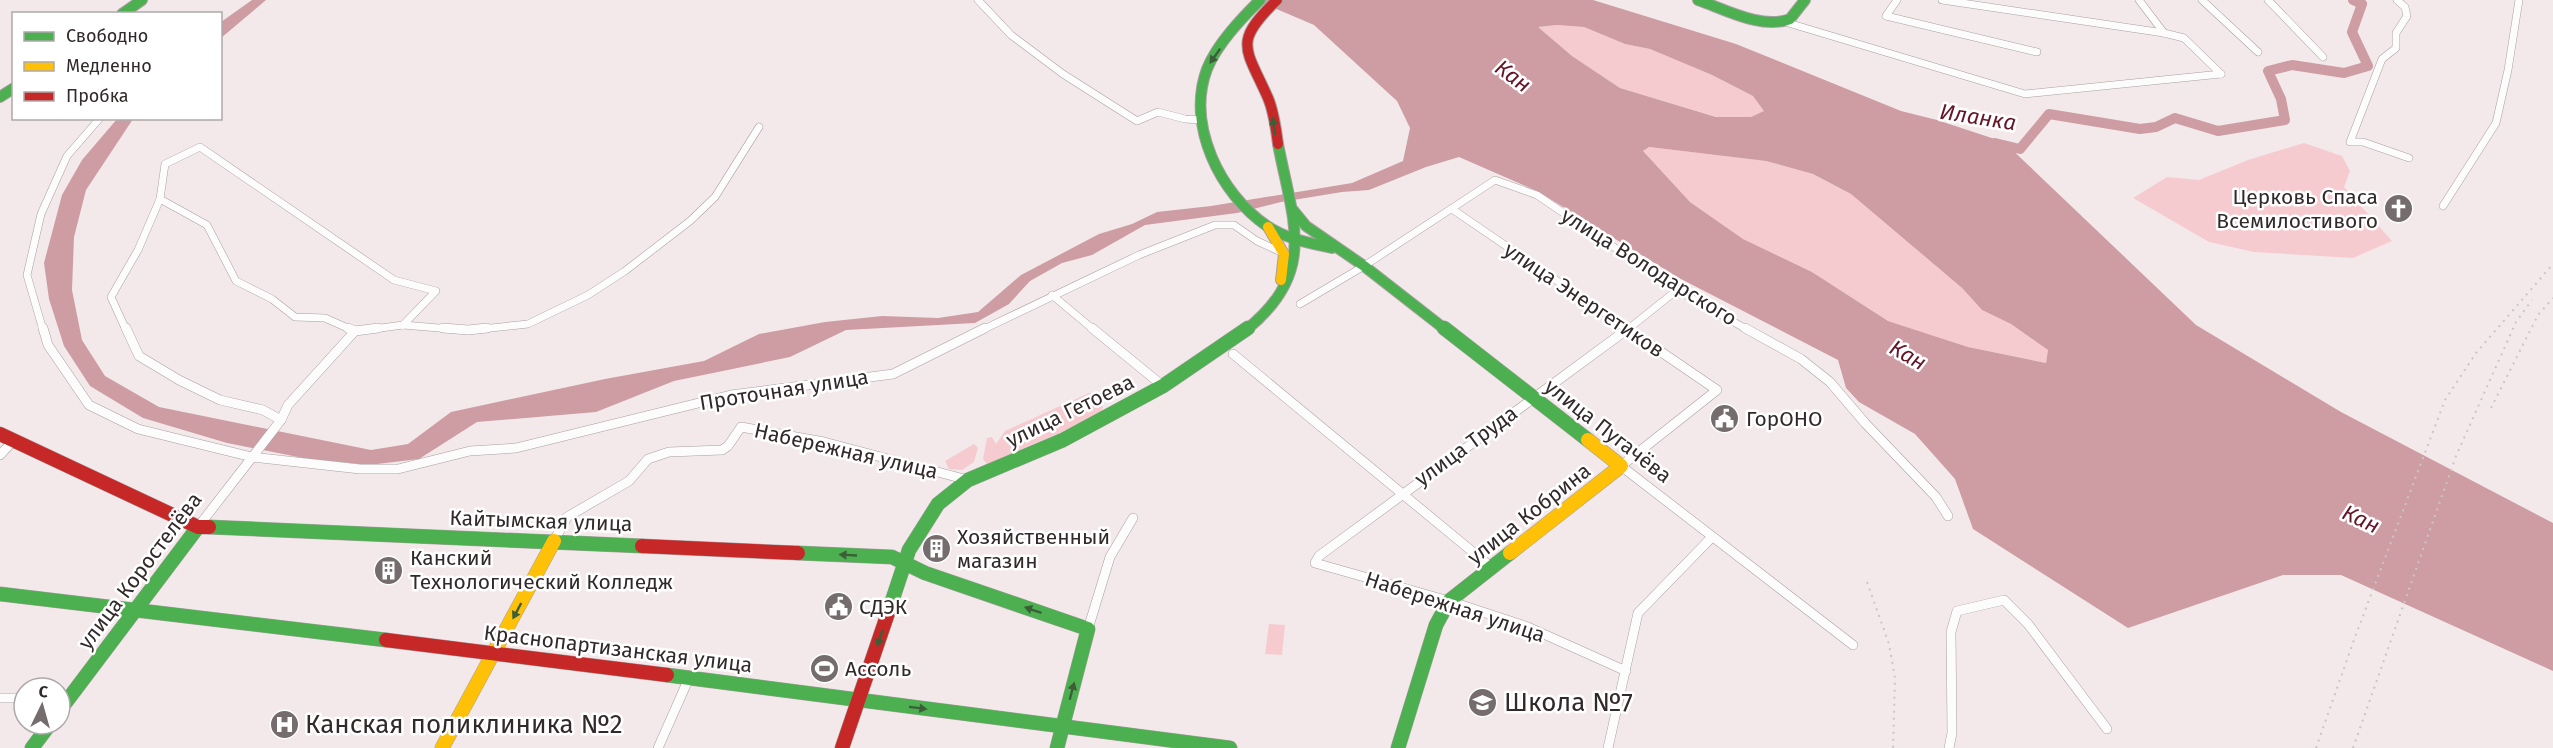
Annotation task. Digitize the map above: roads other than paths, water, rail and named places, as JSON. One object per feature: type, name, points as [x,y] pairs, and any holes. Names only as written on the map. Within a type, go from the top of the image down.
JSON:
[{"type":"street","points":[[125,12],[142,0]]},
{"type":"street","points":[[978,0],[1011,35],[1063,74],[1137,121],[1158,112],[1185,119],[1200,120]]},
{"type":"street","points":[[1260,0],[1248,33],[1247,55],[1264,86],[1271,106],[1296,240],[1291,273],[1278,297],[1270,306]]},
{"type":"street","points":[[1270,306],[1283,271],[1283,253],[1267,226],[1234,194],[1210,159],[1202,140],[1200,120],[1201,89],[1207,68],[1256,11],[1276,0]]},
{"type":"street","points":[[1698,0],[1766,22],[1785,22],[2025,94],[2221,74]]},
{"type":"street","points":[[1785,22],[1795,15],[1805,0]]},
{"type":"street","points":[[1898,0],[1886,16],[2037,52]]},
{"type":"street","points":[[1942,0],[2164,33],[2184,38],[2221,74]]},
{"type":"street","points":[[2139,0],[2164,33]]},
{"type":"street","points":[[2202,0],[2258,52]]},
{"type":"street","points":[[2268,0],[2323,57]]},
{"type":"street","points":[[2397,0],[2405,8],[2407,16],[2396,33],[2396,48],[2382,59],[2350,142],[2363,142],[2409,158]]},
{"type":"street","points":[[2443,206],[2496,123],[2508,70],[2519,0]]},
{"type":"street","points":[[98,120],[67,156],[41,214],[27,275],[48,345],[89,405],[138,429],[252,457]]},
{"type":"street","points":[[160,199],[207,225],[236,282],[272,299],[295,317],[326,318],[355,331],[403,325],[468,330],[528,324],[588,295],[625,271],[690,221],[715,196],[759,127]]},
{"type":"street","points":[[281,420],[263,410],[220,400],[179,380],[139,356],[111,297],[138,250],[160,199],[165,164],[200,147],[394,280],[436,291],[403,325]]},
{"type":"street","name":"улица Володарского","points":[[1452,209],[1495,180],[1537,195],[1677,290],[1801,359],[1830,382],[1865,423],[1936,497],[1948,516]]},
{"type":"street","points":[[1292,209],[1306,226],[1338,250]]},
{"type":"street","points":[[1300,304],[1452,209]]},
{"type":"street","name":"улица Энергетиков","points":[[1452,209],[1717,390]]},
{"type":"street","name":"Проточная улица","points":[[252,457],[360,469],[398,469],[470,451],[516,448],[731,394],[893,374],[1052,295],[1139,255],[1215,225],[1234,225],[1257,241],[1283,253]]},
{"type":"street","points":[[1267,226],[1296,240],[1338,250]]},
{"type":"street","name":"улица Пугачёва","points":[[1338,250],[1364,266],[1853,645]]},
{"type":"street","name":"улица Труда","points":[[1315,563],[1319,556],[1401,492],[1628,330],[1677,290]]},
{"type":"street","points":[[1052,295],[1163,386]]},
{"type":"street","name":"улица Гетоева","points":[[842,748],[905,563],[919,531],[938,504],[968,480],[1064,440],[1163,386],[1248,328],[1270,306]]},
{"type":"street","name":"улица Коростелёва","points":[[72,688],[136,610],[281,420],[288,405],[355,331]]},
{"type":"street","points":[[1233,354],[1491,567]]},
{"type":"street","name":"улица Кобрина","points":[[1449,601],[1717,390]]},
{"type":"street","name":"Набережная улица","points":[[555,541],[567,517],[629,481],[648,459],[669,452],[722,450],[728,446],[741,427],[824,442],[968,480]]},
{"type":"street","name":"Кайтымская улица","points":[[0,434],[198,527],[892,557],[925,573],[1088,629]]},
{"type":"street","points":[[0,455],[14,441]]},
{"type":"street","points":[[1057,748],[1088,629],[1110,557],[1133,518]]},
{"type":"street","points":[[1608,748],[1638,613],[1712,537]]},
{"type":"street","points":[[442,748],[555,541]]},
{"type":"street","name":"Набережная улица","points":[[1315,563],[1449,601],[1528,627],[1626,671]]},
{"type":"street","name":"Краснопартизанская улица","points":[[0,594],[494,653],[1230,748]]},
{"type":"street","points":[[1949,748],[1952,733],[1951,632],[1957,611],[2004,600],[2028,624],[2107,729]]},
{"type":"street","points":[[1398,748],[1436,625],[1449,601]]},
{"type":"street","points":[[658,748],[689,678]]},
{"type":"water","points":[[252,0],[266,0],[222,37],[222,21]]},
{"type":"water","name":"Кан","points":[[1255,0],[1593,0],[1736,44],[1901,111],[2004,142],[2196,325],[2341,412],[2553,523],[2553,671],[2341,575],[2283,575],[2128,628],[1973,529],[1955,479],[1915,434],[1859,402],[1846,388],[1838,360],[1679,278],[1537,191],[1459,157],[1426,167],[1369,190],[1281,202],[1237,213],[1145,225],[1092,255],[1062,263],[1030,281],[1009,304],[975,323],[846,330],[790,357],[674,381],[596,412],[477,422],[419,459],[369,465],[303,458],[227,443],[143,418],[90,386],[64,346],[49,299],[44,263],[62,195],[82,160],[116,120],[132,120],[86,190],[74,237],[72,290],[82,340],[105,376],[159,407],[371,450],[408,444],[451,412],[605,379],[704,361],[759,334],[825,322],[882,316],[938,318],[978,312],[1021,275],[1099,234],[1132,224],[1157,212],[1211,206],[1352,183],[1403,161],[1410,128],[1397,101],[1314,25]],"holes":[[[1557,25],[1584,27],[1625,44],[1650,49],[1712,75],[1753,96],[1764,111],[1751,117],[1716,117],[1620,88],[1572,56],[1538,27]],[[1649,147],[1766,161],[1813,174],[1851,194],[1962,288],[1982,310],[2011,324],[2048,350],[2046,363],[1968,347],[1888,321],[1812,272],[1743,239],[1690,202],[1643,151]]]},
{"type":"waterway","name":"Иланка","points":[[1995,143],[2020,149],[2049,114],[2140,129],[2156,127],[2175,118],[2218,131],[2285,120],[2281,99],[2268,71],[2292,65],[2344,73],[2368,66],[2352,32],[2362,4],[2353,0]]},
{"type":"railway","points":[[2316,748],[2355,637],[2445,400],[2476,353],[2553,264]]},
{"type":"railway","points":[[2491,408],[2538,315],[2553,298]]},
{"type":"railway","points":[[2353,748],[2456,456],[2516,322],[2532,300]]},
{"type":"railway","points":[[1867,582],[1889,644],[1895,678],[1893,748]]},
{"type":"place","name":"Церковь Спаса Всемилостивого","points":[[2399,209]]},
{"type":"place","name":"ГорОНО","points":[[1725,419]]},
{"type":"place","name":"Хозяйственный магазин","points":[[936,549]]},
{"type":"place","name":"Канский Технологический Колледж","points":[[389,570]]},
{"type":"place","name":"СДЭК","points":[[838,607]]},
{"type":"place","name":"Ассоль","points":[[824,669]]},
{"type":"place","name":"Школа №7","points":[[1483,702]]},
{"type":"place","name":"Канская поликлиника №2","points":[[284,724]]}]
